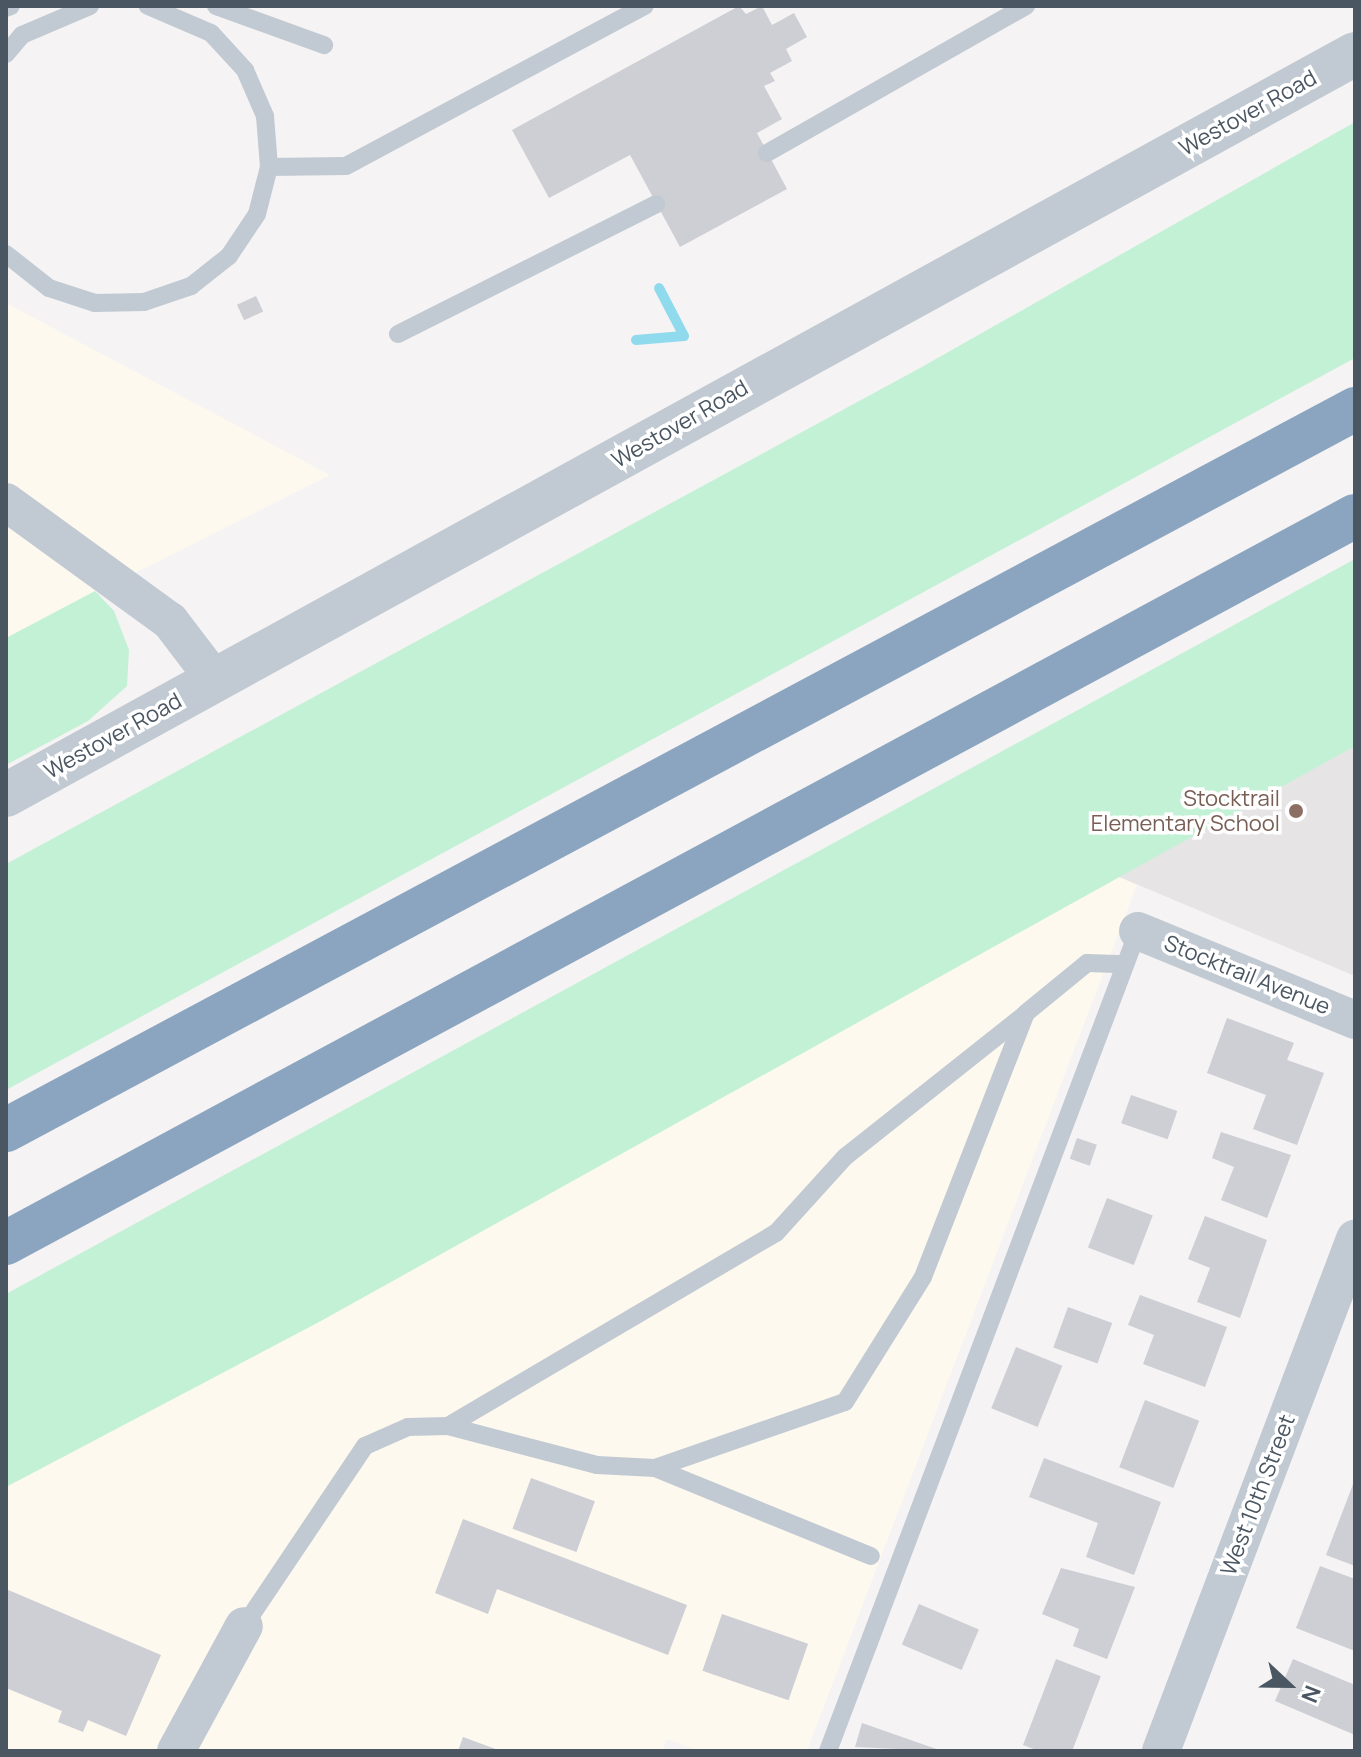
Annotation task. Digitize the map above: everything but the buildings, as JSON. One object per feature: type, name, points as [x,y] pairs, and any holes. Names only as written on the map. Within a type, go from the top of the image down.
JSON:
[{"type":"highway","points":[[6,1130],[1355,409]]},
{"type":"highway","points":[[6,1243],[1355,516]]},
{"type":"street","name":"Westover Road","points":[[6,795],[1355,54]]},
{"type":"street","points":[[6,502],[170,621],[215,680]]},
{"type":"street","name":"Stocktrail Avenue","points":[[1131,948],[1355,1020]]},
{"type":"street","name":"West 10th Street","points":[[1161,1751],[1355,1239]]},
{"type":"street","points":[[176,1751],[244,1626]]},
{"type":"lane","points":[[6,54],[22,35],[90,6]]},
{"type":"lane","points":[[6,254],[49,288],[95,303],[144,302],[191,286],[229,256],[257,214],[269,167],[265,116],[245,70],[211,33],[148,6]]},
{"type":"lane","points":[[216,6],[324,45]]},
{"type":"lane","points":[[269,167],[346,166],[645,6]]},
{"type":"lane","points":[[767,153],[1026,6]]},
{"type":"lane","points":[[398,334],[656,204]]},
{"type":"lane","points":[[448,1426],[776,1233],[845,1157],[1087,963],[1131,948]]},
{"type":"lane","points":[[828,1751],[1131,948]]},
{"type":"lane","points":[[655,1468],[845,1402],[923,1277],[1026,1013]]},
{"type":"lane","points":[[244,1626],[365,1446],[408,1427],[448,1426],[597,1465],[655,1468],[871,1556]]},
{"type":"shaded area","points":[[6,303],[330,475],[6,638]]},
{"type":"shaded area","name":"Stocktrail Elementary School","points":[[1355,746],[1355,976],[1117,876]]},
{"type":"shaded area","points":[[1117,876],[1137,885],[807,1751],[698,1751],[667,1739],[662,1751],[6,1751],[6,1487],[319,1322]]},
{"type":"green space","points":[[1355,122],[1355,358],[6,1090],[6,864],[920,368]]},
{"type":"green space","points":[[1355,559],[1355,746],[319,1322],[6,1487],[6,1294]]},
{"type":"green space","points":[[95,591],[114,611],[129,650],[127,686],[88,721],[6,765],[6,638]]},
{"type":"waterway","points":[[636,340],[684,336],[659,288]]},
{"type":"place","name":"Stocktrail Elementary School","points":[[1296,811]]}]
